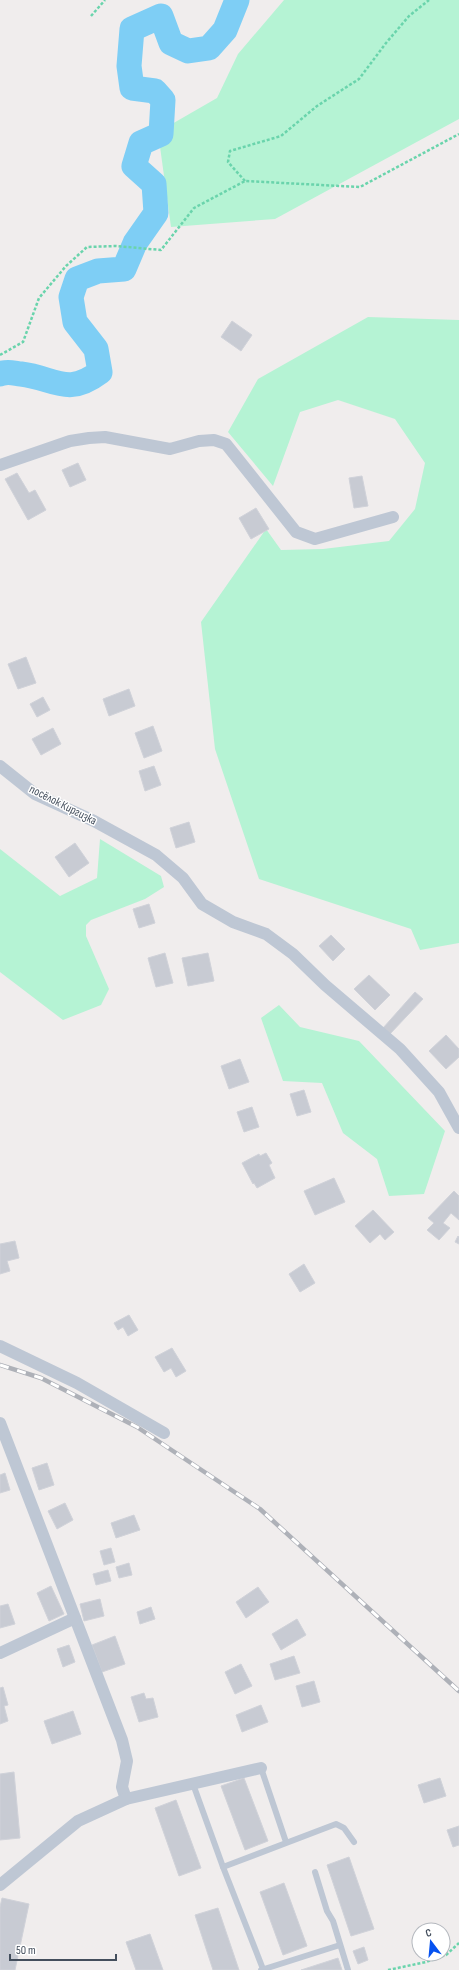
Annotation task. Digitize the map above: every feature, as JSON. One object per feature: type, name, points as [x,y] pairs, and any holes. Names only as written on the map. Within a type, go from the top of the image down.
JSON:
[{"type":"street","points":[[0,465],[70,441],[89,438],[105,437],[170,449],[199,441],[214,440],[226,444],[296,532],[305,537],[315,539],[393,517]]},
{"type":"street","name":"посёлок Киргизка","points":[[0,766],[35,794],[94,821],[156,855],[183,878],[202,904],[233,922],[266,934],[294,954],[325,985],[400,1049],[439,1092],[459,1128]]},
{"type":"street","points":[[0,1346],[77,1383],[164,1433]]},
{"type":"street","points":[[0,1423],[122,1740],[127,1761],[122,1787],[126,1799]]},
{"type":"street","points":[[0,1653],[75,1618]]},
{"type":"street","points":[[0,1885],[78,1821],[126,1799],[261,1768]]},
{"type":"lane","points":[[261,1768],[286,1842]]},
{"type":"lane","points":[[193,1784],[262,1970],[340,1945]]},
{"type":"lane","points":[[223,1866],[336,1824],[344,1828],[354,1842]]},
{"type":"lane","points":[[315,1872],[348,1970]]},
{"type":"path","points":[[91,16],[105,0]]},
{"type":"path","points":[[246,182],[228,162],[230,151],[281,136],[317,106],[359,79],[405,22],[429,0]]},
{"type":"path","points":[[0,355],[23,342],[39,298],[66,266],[87,247],[116,246],[161,250],[194,208],[246,182],[360,186],[459,134]]},
{"type":"path","points":[[388,1970],[426,1962],[446,1955],[459,1943]]},
{"type":"green space","points":[[284,0],[459,0],[459,119],[275,219],[171,227],[158,132],[217,98],[238,54]]},
{"type":"green space","points":[[368,317],[459,320],[459,943],[420,950],[411,929],[259,879],[215,749],[201,622],[266,529],[281,550],[323,549],[389,541],[415,509],[425,463],[395,419],[338,400],[300,412],[273,486],[228,432],[258,379]]},
{"type":"green space","points":[[100,839],[161,876],[164,887],[145,899],[91,920],[86,925],[86,936],[109,989],[101,1005],[63,1020],[0,972],[0,849],[60,896],[97,878]]},
{"type":"green space","points":[[279,1005],[300,1027],[359,1041],[445,1131],[424,1194],[389,1196],[377,1159],[343,1133],[322,1083],[283,1081],[261,1018]]},
{"type":"building","points":[[232,321],[252,335],[241,351],[221,337]]},
{"type":"building","points":[[78,463],[86,480],[70,487],[62,470]]},
{"type":"building","points":[[17,473],[29,493],[35,490],[46,510],[28,520],[5,479]]},
{"type":"building","points":[[362,476],[368,506],[354,508],[349,478]]},
{"type":"building","points":[[256,508],[269,529],[251,539],[239,518]]},
{"type":"building","points":[[26,657],[36,683],[18,689],[8,664]]},
{"type":"building","points":[[129,689],[135,706],[109,716],[103,699]]},
{"type":"building","points":[[43,697],[50,710],[37,717],[30,704]]},
{"type":"building","points":[[153,726],[162,751],[144,758],[135,733]]},
{"type":"building","points":[[53,728],[61,744],[41,755],[32,739]]},
{"type":"building","points":[[154,766],[161,785],[145,791],[139,771]]},
{"type":"building","points":[[189,822],[195,842],[176,848],[170,828]]},
{"type":"building","points":[[75,843],[89,863],[69,877],[55,857]]},
{"type":"building","points":[[149,904],[155,923],[139,928],[133,909]]},
{"type":"building","points":[[331,935],[345,949],[333,961],[319,946]]},
{"type":"building","points":[[165,953],[173,983],[156,987],[148,958]]},
{"type":"building","points":[[208,953],[214,981],[188,986],[182,958]]},
{"type":"building","points":[[369,975],[390,995],[375,1010],[354,989]]},
{"type":"building","points":[[415,992],[423,999],[390,1034],[383,1028]]},
{"type":"building","points":[[446,1035],[459,1049],[459,1057],[446,1069],[429,1051]]},
{"type":"building","points":[[240,1059],[249,1082],[229,1089],[221,1066]]},
{"type":"building","points":[[304,1090],[311,1112],[297,1116],[290,1094]]},
{"type":"building","points":[[252,1107],[259,1127],[244,1132],[237,1112]]},
{"type":"building","points":[[266,1153],[272,1163],[269,1165],[275,1178],[257,1188],[254,1183],[253,1184],[242,1163],[259,1154],[260,1156]]},
{"type":"building","points":[[334,1178],[345,1202],[315,1215],[304,1191]]},
{"type":"building","points":[[454,1191],[459,1196],[459,1220],[451,1213],[443,1223],[450,1228],[439,1240],[427,1230],[434,1223],[428,1218]]},
{"type":"building","points":[[373,1210],[394,1232],[385,1240],[380,1234],[370,1243],[355,1226]]},
{"type":"building","points":[[458,1236],[459,1237],[459,1244],[455,1242]]},
{"type":"building","points":[[15,1241],[19,1258],[7,1261],[10,1271],[0,1274],[0,1244]]},
{"type":"building","points":[[304,1264],[315,1283],[300,1292],[289,1274]]},
{"type":"building","points":[[129,1315],[138,1330],[128,1336],[123,1327],[118,1330],[114,1323]]},
{"type":"building","points":[[172,1348],[186,1371],[176,1377],[171,1368],[164,1372],[155,1357]]},
{"type":"building","points":[[47,1463],[54,1485],[39,1490],[32,1468]]},
{"type":"building","points":[[5,1473],[10,1490],[0,1493],[0,1475]]},
{"type":"building","points":[[65,1503],[73,1520],[57,1529],[48,1511]]},
{"type":"building","points":[[134,1515],[140,1530],[116,1538],[111,1523]]},
{"type":"building","points":[[111,1548],[115,1562],[104,1565],[100,1551]]},
{"type":"building","points":[[129,1563],[132,1575],[119,1578],[116,1567]]},
{"type":"building","points":[[108,1570],[111,1581],[96,1585],[93,1574]]},
{"type":"building","points":[[51,1586],[64,1614],[49,1621],[37,1593]]},
{"type":"building","points":[[258,1587],[269,1602],[246,1618],[236,1602]]},
{"type":"building","points":[[100,1599],[104,1616],[84,1621],[80,1604]]},
{"type":"building","points":[[8,1604],[15,1624],[0,1628],[0,1606]]},
{"type":"building","points":[[151,1607],[155,1619],[140,1624],[137,1612]]},
{"type":"building","points":[[297,1619],[306,1635],[281,1650],[272,1634]]},
{"type":"building","points":[[115,1636],[125,1664],[102,1672],[92,1645]]},
{"type":"building","points":[[69,1645],[75,1662],[63,1667],[57,1649]]},
{"type":"building","points":[[294,1656],[300,1673],[275,1680],[270,1664]]},
{"type":"building","points":[[241,1664],[252,1686],[235,1694],[225,1672]]},
{"type":"building","points":[[314,1681],[320,1702],[302,1707],[296,1686]]},
{"type":"building","points":[[3,1687],[8,1705],[4,1706],[8,1721],[0,1724],[0,1688]]},
{"type":"building","points":[[144,1693],[146,1699],[153,1698],[158,1717],[139,1722],[131,1697]]},
{"type":"building","points":[[261,1705],[268,1722],[242,1732],[236,1715]]},
{"type":"building","points":[[73,1711],[81,1734],[52,1744],[44,1721]]},
{"type":"building","points":[[14,1772],[20,1838],[0,1840],[0,1774]]},
{"type":"building","points":[[244,1778],[268,1841],[245,1850],[221,1786]]},
{"type":"building","points":[[440,1778],[446,1796],[424,1803],[418,1785]]},
{"type":"building","points":[[176,1800],[201,1868],[179,1876],[155,1808]]},
{"type":"building","points":[[459,1826],[459,1845],[453,1847],[447,1830]]},
{"type":"building","points":[[349,1857],[374,1929],[351,1936],[327,1865]]},
{"type":"building","points":[[284,1883],[307,1946],[283,1955],[260,1892]]},
{"type":"building","points":[[2,1898],[29,1904],[15,1970],[0,1970],[0,1907]]},
{"type":"building","points":[[218,1908],[239,1970],[213,1970],[195,1915]]},
{"type":"building","points":[[150,1934],[163,1970],[136,1970],[126,1942]]},
{"type":"building","points":[[364,1947],[368,1960],[358,1964],[353,1951]]},
{"type":"building","points":[[338,1958],[342,1970],[301,1970]]},
{"type":"waterway","points":[[0,374],[8,372],[21,374],[69,385],[89,379],[100,372],[96,349],[75,322],[71,297],[77,279],[98,271],[124,269],[135,243],[156,213],[154,184],[134,166],[141,143],[161,134],[163,100],[155,91],[132,88],[129,66],[132,29],[161,16],[171,43],[188,51],[209,48],[225,30],[237,0]]},
{"type":"railway","points":[[0,1365],[41,1378],[137,1427],[260,1509],[459,1691]]}]
